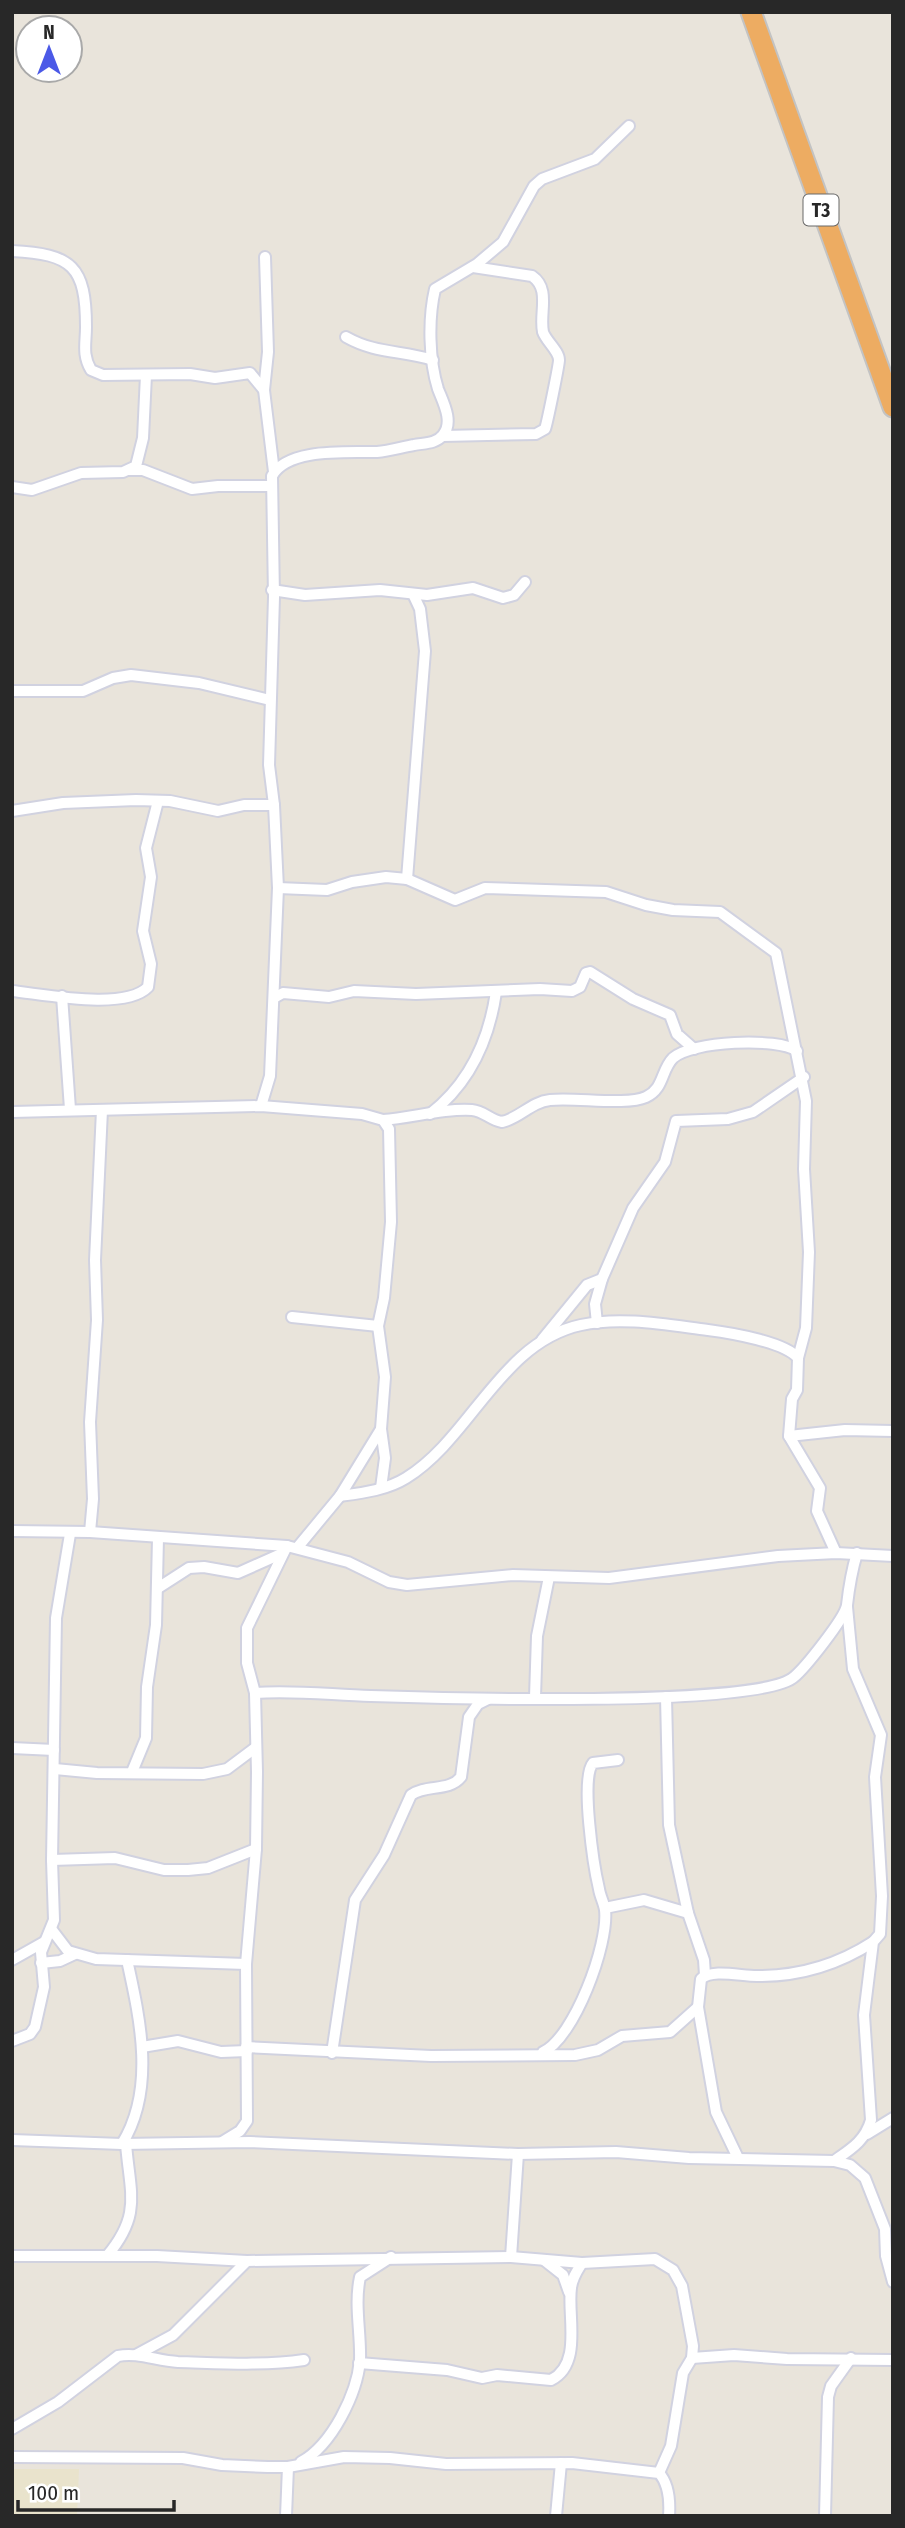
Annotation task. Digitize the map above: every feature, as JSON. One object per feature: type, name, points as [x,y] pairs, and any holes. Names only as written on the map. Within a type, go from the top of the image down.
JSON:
[{"type":"highway","name":"T3","points":[[751,12],[893,407]]},
{"type":"street","points":[[443,436],[447,428],[447,415],[433,360],[435,289],[473,267],[509,235],[534,186],[542,179],[595,159],[629,126]]},
{"type":"street","points":[[12,251],[55,255],[66,260],[81,277],[86,328],[84,345],[91,370],[103,375],[190,374],[215,379],[250,373],[264,390]]},
{"type":"street","points":[[261,1106],[270,1076],[278,888],[274,805],[268,765],[272,590],[271,486],[274,472],[264,390],[268,352],[265,257]]},
{"type":"street","points":[[274,472],[283,465],[314,455],[345,451],[376,452],[427,444],[443,436],[536,434],[545,429],[550,416],[559,359],[543,331],[544,301],[538,280],[531,276],[473,267]]},
{"type":"street","points":[[346,337],[372,350],[411,354],[433,360]]},
{"type":"street","points":[[129,470],[136,466],[140,459],[146,375]]},
{"type":"street","points":[[12,486],[32,490],[81,473],[143,470],[192,489],[218,485],[271,486]]},
{"type":"street","points":[[272,590],[306,595],[366,590],[440,594],[472,588],[503,598],[514,595],[525,582]]},
{"type":"street","points":[[407,879],[425,651],[420,609],[413,594]]},
{"type":"street","points":[[12,691],[83,691],[113,677],[131,676],[199,683],[270,700]]},
{"type":"street","points":[[12,812],[72,802],[158,801],[218,811],[244,805],[274,805]]},
{"type":"street","points":[[12,991],[119,998],[139,994],[148,987],[152,974],[144,939],[150,877],[146,848],[158,801]]},
{"type":"street","points":[[278,888],[327,890],[372,878],[407,879],[454,900],[485,888],[606,892],[646,905],[673,910],[713,910],[730,918],[779,958],[784,1003],[804,1077],[809,1252],[806,1328],[798,1358],[797,1390],[792,1399],[789,1436],[820,1488],[817,1511],[836,1553]]},
{"type":"street","points":[[274,998],[283,993],[328,997],[354,991],[396,995],[540,989],[572,991],[580,987],[586,973],[590,972],[632,999],[670,1015],[677,1034],[694,1049]]},
{"type":"street","points":[[430,1114],[446,1101],[469,1071],[488,1031],[496,992]]},
{"type":"street","points":[[62,996],[70,1109]]},
{"type":"street","points":[[12,1112],[261,1106],[362,1114],[383,1120],[469,1110],[484,1112],[494,1121],[502,1122],[546,1100],[639,1099],[655,1091],[673,1059],[680,1053],[694,1049],[738,1040],[786,1045],[797,1051]]},
{"type":"street","points":[[597,1323],[595,1304],[602,1279],[633,1208],[665,1162],[676,1121],[728,1119],[753,1112],[804,1077]]},
{"type":"street","points":[[90,1532],[93,1499],[90,1422],[97,1320],[95,1260],[102,1110]]},
{"type":"street","points":[[381,1489],[385,1458],[381,1429],[385,1377],[378,1326],[384,1297],[391,1223],[389,1129],[383,1120]]},
{"type":"street","points":[[340,1496],[381,1489],[408,1477],[437,1453],[514,1365],[540,1343],[587,1285],[602,1279]]},
{"type":"street","points":[[292,1317],[378,1326]]},
{"type":"street","points":[[540,1343],[572,1327],[597,1323],[651,1323],[722,1332],[786,1348],[798,1358]]},
{"type":"street","points":[[222,2142],[240,2131],[247,2121],[246,1964],[256,1849],[255,1693],[247,1663],[247,1628],[289,1549],[340,1496],[381,1429]]},
{"type":"street","points":[[789,1436],[845,1430],[893,1430]]},
{"type":"street","points":[[12,1531],[70,1534],[90,1532],[289,1549],[348,1562],[389,1582],[407,1585],[491,1577],[621,1577],[778,1556],[836,1553],[893,1556]]},
{"type":"street","points":[[12,2041],[30,2034],[35,2026],[44,1987],[41,1962],[44,1942],[52,1930],[55,1911],[52,1860],[56,1618],[70,1534]]},
{"type":"street","points":[[132,1772],[146,1738],[147,1687],[156,1625],[158,1538]]},
{"type":"street","points":[[158,1588],[188,1568],[204,1567],[238,1573],[289,1549]]},
{"type":"street","points":[[705,1975],[793,1975],[843,1959],[873,1942],[880,1934],[882,1907],[875,1777],[881,1735],[853,1669],[847,1606],[856,1553]]},
{"type":"street","points":[[535,1697],[537,1636],[549,1577]]},
{"type":"street","points":[[255,1693],[286,1690],[345,1695],[666,1697],[779,1686],[793,1679],[847,1606]]},
{"type":"street","points":[[332,2053],[355,1900],[384,1856],[411,1795],[419,1788],[450,1786],[461,1777],[467,1750],[469,1717],[478,1704],[490,1697]]},
{"type":"street","points":[[666,1697],[669,1825],[688,1913],[704,1960],[705,1975],[698,1984],[698,2007],[716,2112],[738,2158]]},
{"type":"street","points":[[12,1748],[54,1750]]},
{"type":"street","points":[[55,1769],[218,1772],[233,1766],[255,1748]]},
{"type":"street","points":[[538,2055],[555,2045],[574,2018],[598,1953],[605,1908],[596,1875],[587,1784],[589,1767],[593,1763],[618,1760]]},
{"type":"street","points":[[52,1860],[115,1858],[164,1870],[188,1870],[208,1868],[256,1849]]},
{"type":"street","points":[[605,1908],[644,1900],[688,1913]]},
{"type":"street","points":[[52,1930],[63,1945],[75,1954],[96,1959],[246,1964]]},
{"type":"street","points":[[12,1960],[44,1942]]},
{"type":"street","points":[[867,2134],[872,2109],[864,2015],[873,1942]]},
{"type":"street","points":[[41,1962],[60,1961],[75,1954]]},
{"type":"street","points":[[107,2256],[127,2230],[132,2212],[124,2144],[136,2115],[142,2047],[127,1960]]},
{"type":"street","points":[[142,2047],[178,2041],[221,2052],[247,2049],[431,2056],[587,2054],[622,2035],[670,2032],[698,2007]]},
{"type":"street","points":[[834,2161],[867,2134],[893,2118]]},
{"type":"street","points":[[12,2140],[124,2144],[222,2142],[517,2154],[615,2152],[834,2161],[850,2165],[865,2178],[885,2229],[886,2256],[893,2282]]},
{"type":"street","points":[[511,2257],[517,2154]]},
{"type":"street","points":[[12,2256],[247,2261],[391,2257],[472,2260],[511,2257],[582,2263],[644,2257],[667,2264],[678,2276],[686,2299],[692,2358],[683,2373],[671,2446],[659,2473]]},
{"type":"street","points":[[292,2466],[312,2455],[332,2429],[356,2384],[359,2363],[360,2277],[391,2257]]},
{"type":"street","points":[[544,2260],[563,2274],[570,2294]]},
{"type":"street","points":[[135,2355],[173,2334],[247,2261]]},
{"type":"street","points":[[359,2363],[447,2370],[482,2378],[497,2375],[551,2380],[562,2372],[567,2357],[572,2325],[570,2294],[573,2277],[582,2263]]},
{"type":"street","points":[[12,2429],[58,2402],[118,2356],[135,2355],[176,2362],[283,2363],[304,2360]]},
{"type":"street","points":[[692,2358],[734,2355],[787,2359],[893,2360]]},
{"type":"street","points":[[825,2516],[828,2398],[831,2386],[851,2358]]},
{"type":"street","points":[[12,2457],[164,2458],[222,2465],[292,2466],[344,2457],[458,2465],[561,2463],[659,2473],[668,2493],[669,2516]]},
{"type":"street","points":[[556,2516],[561,2463]]},
{"type":"street","points":[[286,2516],[292,2466]]},
{"type":"shaded area","points":[[12,2469],[79,2469],[77,2516],[12,2516]]}]
